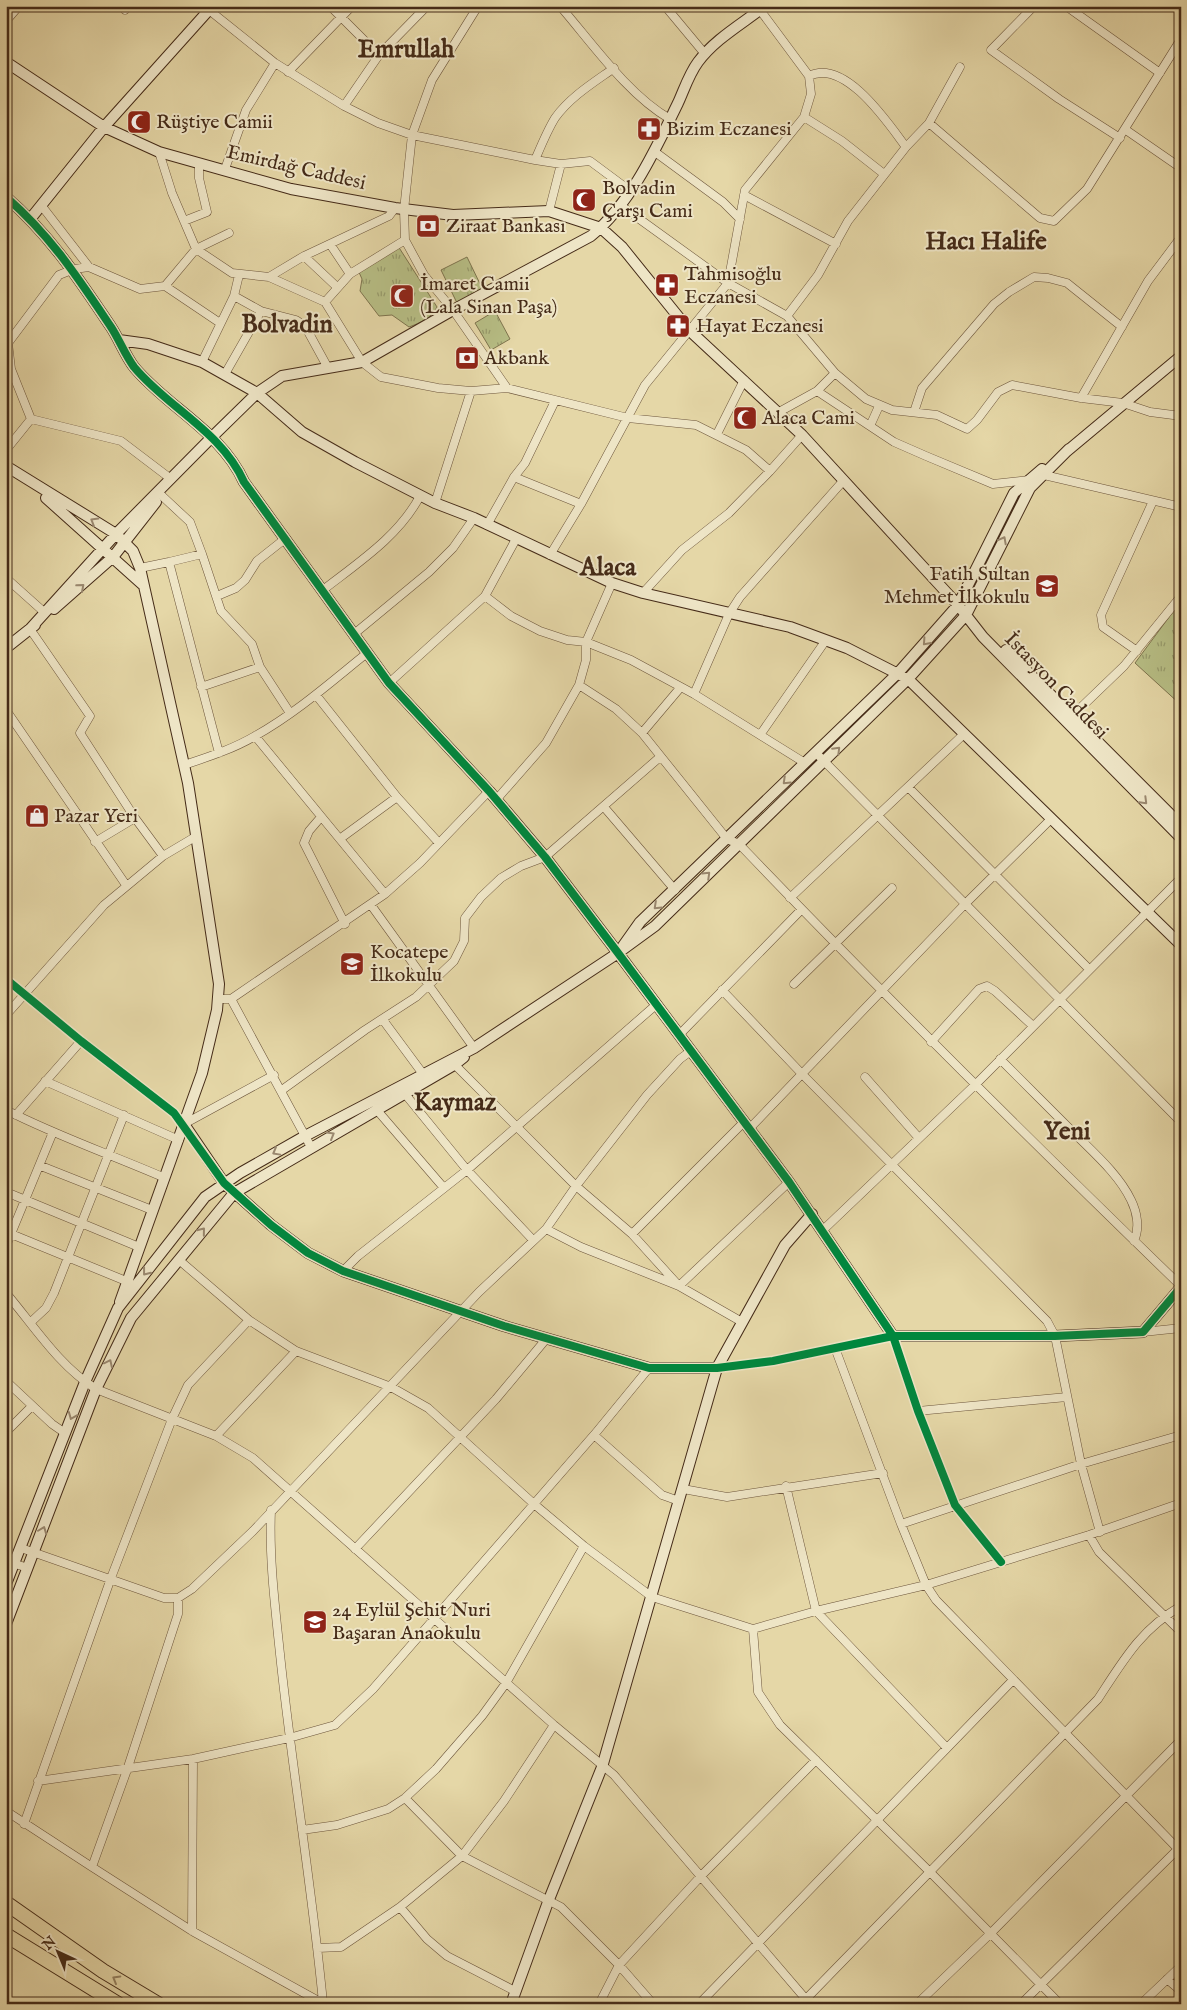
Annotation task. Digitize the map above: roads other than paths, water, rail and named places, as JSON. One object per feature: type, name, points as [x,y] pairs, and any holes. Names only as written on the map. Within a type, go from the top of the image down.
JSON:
[{"type":"highway","points":[[6,1904],[103,1971],[158,2004]]},
{"type":"highway","points":[[6,1935],[118,2004]]},
{"type":"street","points":[[6,21],[19,6]]},
{"type":"street","points":[[330,6],[379,55]]},
{"type":"street","points":[[288,72],[352,6]]},
{"type":"street","points":[[344,106],[379,55],[427,6]]},
{"type":"street","points":[[478,6],[432,80],[412,135],[400,209],[404,240],[424,274],[453,310],[507,388]]},
{"type":"street","points":[[560,6],[645,103],[670,119]]},
{"type":"street","points":[[665,6],[705,54]]},
{"type":"street","points":[[1034,6],[991,50],[1059,99],[1120,138]]},
{"type":"street","points":[[1066,6],[1160,73]]},
{"type":"street","points":[[31,218],[104,127],[207,8],[275,63],[344,106],[412,135],[561,164],[590,161],[629,190]]},
{"type":"street","points":[[30,629],[116,534],[257,393],[282,376],[362,362],[453,310],[591,236],[601,228],[620,205],[654,152],[697,63],[730,31],[762,8],[809,76],[811,94],[804,117],[745,190],[728,283],[645,385],[581,504],[550,555]]},
{"type":"street","points":[[929,123],[1040,218],[1054,221],[1088,189],[1181,39]]},
{"type":"street","name":"Emirdağ Caddesi","points":[[6,62],[104,127],[159,152],[291,189],[400,209],[453,214],[549,210],[601,228]]},
{"type":"street","points":[[225,170],[246,110],[275,63]]},
{"type":"street","points":[[787,316],[818,275],[848,221],[906,147],[929,123],[960,67]]},
{"type":"street","points":[[535,160],[551,125],[561,110],[574,96],[614,68]]},
{"type":"street","points":[[809,76],[827,73],[858,90],[871,101],[906,147]]},
{"type":"street","points":[[804,117],[842,141],[884,174]]},
{"type":"street","points":[[1126,130],[1181,168]]},
{"type":"street","points":[[159,152],[172,193],[196,248],[232,273],[269,277],[325,302],[362,362],[381,377],[438,388],[471,391],[507,388],[628,418],[696,425],[746,450],[770,471]]},
{"type":"street","points":[[654,152],[723,202],[740,219]]},
{"type":"street","points":[[184,222],[207,212],[199,178],[198,163]]},
{"type":"street","points":[[549,210],[561,164]]},
{"type":"street","points":[[744,195],[836,244]]},
{"type":"street","points":[[6,197],[31,218],[74,269],[119,340],[133,366],[212,437],[238,469],[244,482],[389,683],[489,791],[545,857],[748,1125],[823,1230],[893,1336],[918,1411],[955,1505],[1001,1562]]},
{"type":"street","points":[[41,205],[90,267],[140,289],[165,286],[220,323]]},
{"type":"street","points":[[620,205],[728,283],[787,316],[835,373],[858,393],[880,406],[892,410],[937,416],[967,430],[998,392],[1012,385],[1081,398],[1123,403],[1150,412],[1181,416]]},
{"type":"street","points":[[269,277],[304,256],[400,209]]},
{"type":"street","name":"İstasyon Caddesi","points":[[601,228],[622,247],[689,330],[802,435],[958,605],[984,637],[1181,838]]},
{"type":"street","points":[[165,286],[196,248],[229,233]]},
{"type":"street","points":[[1081,398],[1148,280],[1181,237]]},
{"type":"street","points":[[325,302],[350,274],[404,240]]},
{"type":"street","points":[[330,244],[350,274]]},
{"type":"street","points":[[304,256],[337,287]]},
{"type":"street","points":[[31,419],[11,369],[7,342],[59,275],[74,269],[90,267]]},
{"type":"street","points":[[202,362],[234,296],[239,275]]},
{"type":"street","points":[[914,412],[922,388],[994,304],[1009,292],[1034,277],[1048,278],[1067,283],[1122,327]]},
{"type":"street","points":[[234,296],[261,311],[296,320],[305,326],[328,368]]},
{"type":"street","points":[[225,374],[261,311]]},
{"type":"street","points":[[119,340],[148,344],[202,362],[257,393],[302,432],[355,462],[420,496],[474,518],[612,583],[642,593],[790,627],[826,640],[898,673],[908,679],[1181,945]]},
{"type":"street","points":[[618,953],[640,922],[898,673],[958,605],[1014,493],[1025,482],[1069,449],[1181,356]]},
{"type":"street","points":[[779,412],[817,390],[835,373]]},
{"type":"street","points":[[717,434],[744,380]]},
{"type":"street","points":[[817,390],[894,442],[993,484],[1025,482],[1044,475],[1074,480],[1181,507]]},
{"type":"street","points":[[435,503],[471,391]]},
{"type":"street","points":[[487,525],[514,477],[525,463],[555,400]]},
{"type":"street","points":[[870,426],[880,406]]},
{"type":"street","points":[[6,450],[31,419]]},
{"type":"street","points":[[31,419],[121,442],[171,479]]},
{"type":"street","points":[[642,593],[682,550],[729,512],[770,471],[802,435]]},
{"type":"street","points":[[6,1624],[96,1389],[131,1318],[234,1193],[376,1109],[405,1094],[618,953],[655,926],[908,679],[966,615],[1030,488],[1069,449]]},
{"type":"street","points":[[6,466],[116,534],[134,551],[140,568],[142,584],[184,765],[219,984],[218,999],[202,1073],[179,1140],[126,1281],[118,1308],[85,1382],[21,1548],[10,1562],[6,1584]]},
{"type":"street","points":[[514,477],[581,504]]},
{"type":"street","points":[[6,648],[83,585],[112,557],[161,495],[171,479]]},
{"type":"street","points":[[694,694],[729,614],[750,583],[844,480]]},
{"type":"street","points":[[31,483],[142,584]]},
{"type":"street","points":[[161,495],[190,522],[221,610],[228,620],[252,644],[260,667],[290,713]]},
{"type":"street","points":[[323,590],[393,533],[410,515],[420,496]]},
{"type":"street","points":[[1137,651],[1103,627],[1101,615],[1153,501]]},
{"type":"street","points":[[354,634],[429,572],[453,548],[474,518]]},
{"type":"street","points":[[217,596],[236,588],[257,561],[286,538]]},
{"type":"street","points":[[389,683],[485,596],[516,539]]},
{"type":"street","points":[[140,568],[202,554]]},
{"type":"street","points":[[169,562],[219,753]]},
{"type":"street","points":[[6,578],[44,612]]},
{"type":"street","points":[[496,800],[546,743],[579,685],[586,660],[586,642],[612,583]]},
{"type":"street","points":[[485,596],[511,616],[540,631],[567,640],[586,642],[631,660],[694,694],[805,763]]},
{"type":"street","points":[[1072,716],[1137,651],[1181,596]]},
{"type":"street","points":[[966,615],[988,633],[1181,825]]},
{"type":"street","points":[[30,629],[90,716],[80,733],[135,818],[164,856]]},
{"type":"street","points":[[760,735],[826,640]]},
{"type":"street","points":[[184,765],[219,753],[255,736],[316,694],[367,653]]},
{"type":"street","points":[[201,687],[260,667]]},
{"type":"street","points":[[579,685],[616,709],[642,733],[727,839],[739,844],[931,1042],[1181,1286],[1143,1332]]},
{"type":"street","points":[[642,733],[680,688]]},
{"type":"street","points":[[316,694],[396,797],[439,843]]},
{"type":"street","points":[[6,710],[126,885]]},
{"type":"street","points":[[790,898],[909,788],[964,734]]},
{"type":"street","points":[[255,736],[385,894]]},
{"type":"street","points":[[816,753],[877,817],[1181,1122]]},
{"type":"street","points":[[282,1090],[365,1030],[384,1020],[429,986],[454,960],[464,941],[465,918],[481,897],[508,874],[521,866],[545,857],[660,757]]},
{"type":"street","points":[[909,788],[1089,969]]},
{"type":"street","points":[[218,999],[231,1000],[371,905],[439,843],[489,791]]},
{"type":"street","points":[[340,838],[396,797]]},
{"type":"street","points":[[604,807],[675,890]]},
{"type":"street","points":[[321,817],[309,831],[304,843],[345,924]]},
{"type":"street","points":[[95,842],[135,818]]},
{"type":"street","points":[[632,1234],[803,1075],[965,904],[1051,819]]},
{"type":"street","points":[[6,1016],[104,905],[126,885],[164,856],[195,837]]},
{"type":"street","points":[[823,1230],[974,1085],[1181,878]]},
{"type":"street","points":[[794,984],[892,888]]},
{"type":"street","points":[[371,905],[474,1048]]},
{"type":"street","points":[[680,1034],[801,910]]},
{"type":"street","points":[[6,979],[81,1041],[174,1112],[224,1183],[271,1225],[308,1252],[343,1271],[547,1338],[649,1368],[717,1368],[773,1361],[893,1336],[1055,1336],[1143,1332],[1181,1328]]},
{"type":"street","points":[[931,1042],[979,989],[987,986],[1033,1026]]},
{"type":"street","points":[[722,990],[803,1075],[1047,1321],[1055,1336],[1081,1464],[1100,1532]]},
{"type":"street","points":[[231,1000],[274,1075],[311,1147]]},
{"type":"street","points":[[343,1271],[467,1170],[657,1004]]},
{"type":"street","points":[[384,1020],[423,1074]]},
{"type":"street","points":[[16,1115],[81,1041]]},
{"type":"street","points":[[21,1548],[164,1598],[178,1598],[192,1589],[253,1531],[271,1510],[464,1311],[479,1292],[546,1229],[576,1186],[647,1095],[680,1059],[692,1050]]},
{"type":"street","points":[[1000,1059],[1096,1154],[1122,1186],[1132,1201],[1137,1222],[1138,1233],[1134,1241]]},
{"type":"street","points":[[452,1063],[576,1186],[632,1234],[679,1286]]},
{"type":"street","points":[[118,1308],[206,1197],[224,1183],[305,1136],[402,1088],[423,1074],[452,1063]]},
{"type":"street","points":[[184,1124],[274,1075]]},
{"type":"street","points":[[865,1077],[918,1137]]},
{"type":"street","points":[[45,1081],[179,1140]]},
{"type":"street","points":[[405,1094],[467,1170],[533,1240]]},
{"type":"street","points":[[376,1109],[444,1188]]},
{"type":"street","points":[[6,1110],[53,1132],[107,1152],[165,1178]]},
{"type":"street","points":[[31,1322],[46,1308],[107,1152],[124,1115]]},
{"type":"street","points":[[6,1246],[53,1132]]},
{"type":"street","points":[[40,1166],[152,1210]]},
{"type":"street","points":[[679,1286],[789,1182]]},
{"type":"street","points":[[6,1192],[139,1247]]},
{"type":"street","points":[[511,2004],[548,1902],[602,1767],[717,1368],[785,1245],[812,1214]]},
{"type":"street","points":[[546,1229],[581,1246],[679,1286],[742,1322]]},
{"type":"street","points":[[11,1234],[126,1281]]},
{"type":"street","points":[[179,1260],[249,1320],[296,1351],[391,1387],[428,1408],[534,1504],[584,1546],[652,1598],[753,1629],[816,1611],[926,1585],[1089,1536],[1181,1503]]},
{"type":"street","points":[[6,1293],[54,1352],[85,1382],[96,1389],[216,1436],[253,1458],[433,1619],[602,1767],[614,1775],[808,2001],[1098,1699],[1133,1646],[1164,1616],[1181,1606]]},
{"type":"street","points":[[24,1824],[111,1578],[172,1419],[188,1385],[249,1320]]},
{"type":"street","points":[[355,1550],[514,1380],[547,1338]]},
{"type":"street","points":[[835,1348],[926,1585],[936,1600],[1179,1850],[1021,2004]]},
{"type":"street","points":[[216,1436],[296,1351]]},
{"type":"street","points":[[38,1781],[127,1770],[193,1759],[289,1738],[335,1725],[373,1689],[594,1435],[649,1368]]},
{"type":"street","points":[[6,1380],[52,1424],[65,1433]]},
{"type":"street","points":[[918,1411],[1067,1396]]},
{"type":"street","points":[[6,1432],[32,1406]]},
{"type":"street","points":[[594,1435],[662,1496],[679,1501]]},
{"type":"street","points":[[902,1524],[1081,1464],[1181,1435]]},
{"type":"street","points":[[683,1489],[727,1497],[786,1486],[883,1473]]},
{"type":"street","points":[[786,1486],[816,1611],[947,1748]]},
{"type":"street","points":[[271,1510],[270,1548],[289,1738],[318,1948],[323,2004]]},
{"type":"street","points":[[1089,1536],[1099,1552],[1181,1632]]},
{"type":"street","points":[[302,1830],[346,1822],[388,1809],[405,1798],[436,1769],[482,1716],[506,1683],[584,1546]]},
{"type":"street","points":[[10,1562],[28,1568]]},
{"type":"street","points":[[92,1867],[127,1770],[178,1614],[178,1598]]},
{"type":"street","points":[[753,1629],[758,1692],[780,1725],[930,1872],[1060,2004]]},
{"type":"street","points":[[699,2004],[876,1819],[1013,1680]]},
{"type":"street","points":[[318,1948],[342,1947],[400,1906],[462,1856],[504,1801],[554,1725]]},
{"type":"street","points":[[917,2004],[990,1934],[1181,1740]]},
{"type":"street","points":[[192,1932],[193,1759]]},
{"type":"street","points":[[599,2004],[619,1965],[701,1876],[816,1760]]},
{"type":"street","points":[[405,1798],[462,1856],[561,1908],[619,1965],[653,2004]]},
{"type":"street","points":[[6,1812],[192,1932],[323,2004]]},
{"type":"street","points":[[400,1906],[427,1939],[447,1956],[515,1991]]},
{"type":"street","points":[[1141,2004],[1181,1966]]},
{"type":"street","points":[[1167,1979],[1181,1991]]},
{"type":"place","name":"Rüştiye Camii","points":[[139,122]]},
{"type":"place","name":"Bizim Eczanesi","points":[[649,129]]},
{"type":"place","name":"Bolvadin Çarşı Cami","points":[[584,200]]},
{"type":"place","name":"Ziraat Bankası","points":[[428,226]]},
{"type":"place","name":"Tahmisoğlu Eczanesi","points":[[667,285]]},
{"type":"place","name":"İmaret Camii (Lala Sinan Paşa)","points":[[402,296]]},
{"type":"place","name":"Hayat Eczanesi","points":[[678,326]]},
{"type":"place","name":"Akbank","points":[[467,358]]},
{"type":"place","name":"Alaca Cami","points":[[745,418]]},
{"type":"place","name":"Fatih Sultan Mehmet İlkokulu","points":[[1047,586]]},
{"type":"place","name":"Pazar Yeri","points":[[37,816]]},
{"type":"place","name":"Kocatepe İlkokulu","points":[[352,964]]},
{"type":"place","name":"24 Eylül Şehit Nuri Başaran Anaokulu","points":[[315,1622]]},
{"type":"district","name":"Emrullah","points":[[406,50]]},
{"type":"district","name":"Hacı Halife","points":[[986,242]]},
{"type":"district","name":"Bolvadin","points":[[287,325]]},
{"type":"district","name":"Alaca","points":[[608,568]]},
{"type":"district","name":"Kaymaz","points":[[455,1103]]},
{"type":"district","name":"Yeni","points":[[1067,1132]]}]
